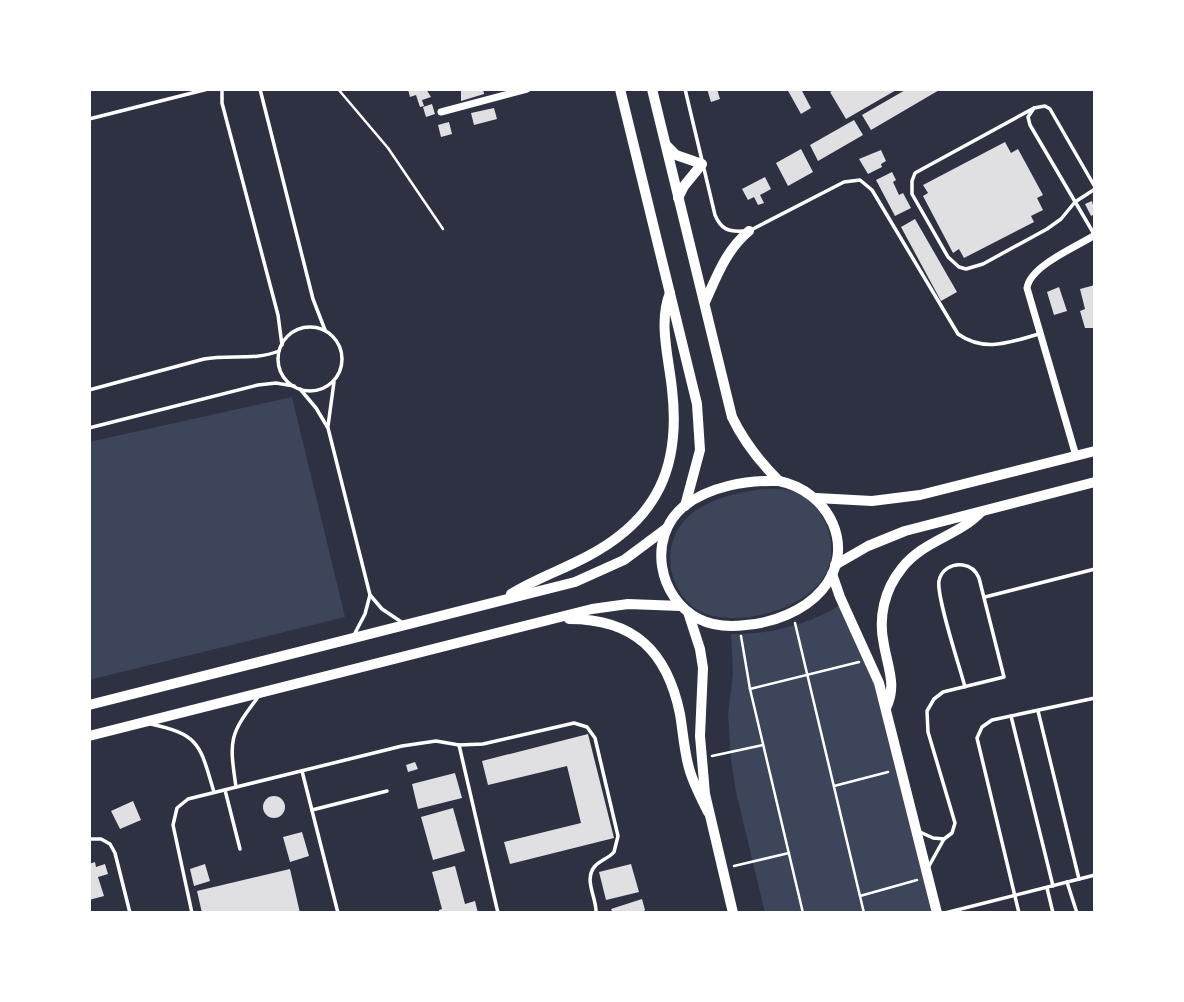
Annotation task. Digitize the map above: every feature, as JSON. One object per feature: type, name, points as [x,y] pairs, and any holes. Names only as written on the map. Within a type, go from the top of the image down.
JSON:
[{"type":"main road","points":[[620,89],[697,404],[700,450],[685,506]]},
{"type":"main road","points":[[652,89],[732,417],[743,439],[779,481]]},
{"type":"main road","points":[[666,145],[676,155],[702,164],[678,198]]},
{"type":"main road","points":[[705,302],[725,258],[749,231]]},
{"type":"main road","points":[[499,601],[526,584],[587,557],[612,542],[640,519],[654,501],[666,475],[675,430],[665,318],[670,293]]},
{"type":"main road","points":[[816,498],[872,501],[920,495],[1095,451]]},
{"type":"main road","points":[[89,705],[575,582],[639,551],[667,528],[685,506],[706,494],[730,486],[779,481],[799,486],[816,498],[833,524],[838,544],[834,569],[821,592],[792,612],[765,622],[739,626],[714,624],[685,609],[645,604],[610,606],[89,736]]},
{"type":"main road","points":[[834,569],[886,538],[1095,482]]},
{"type":"main road","points":[[886,708],[891,696],[892,682],[881,623],[893,579],[916,553],[957,532],[984,510]]},
{"type":"main road","points":[[667,528],[661,565],[670,591],[685,609],[700,649],[703,668],[701,758],[708,813],[733,913]]},
{"type":"main road","points":[[834,569],[840,597],[869,659],[886,708],[937,913]]},
{"type":"main road","points":[[548,620],[588,619],[610,623],[639,639],[663,664],[679,712],[689,768],[708,813]]},
{"type":"street","points":[[441,112],[527,89]]},
{"type":"street","points":[[1076,456],[1027,288],[1030,276],[1095,235]]},
{"type":"lane","points":[[89,119],[208,89]]},
{"type":"lane","points":[[222,89],[222,103],[278,316],[282,345]]},
{"type":"lane","points":[[260,89],[313,299],[325,330],[339,344],[342,353],[340,372],[335,380],[330,404],[328,428]]},
{"type":"lane","points":[[685,89],[719,225],[733,232],[749,231],[844,182],[860,180],[872,190],[958,334],[968,341],[990,346],[1039,334]]},
{"type":"lane","points":[[1045,106],[1050,109],[1095,188],[1075,202],[1061,219],[1047,229],[983,264],[966,269],[947,257],[912,194],[913,176],[919,169],[1034,108],[1045,106]]},
{"type":"lane","points":[[1034,108],[1028,117],[1030,125],[1095,235]]},
{"type":"lane","points":[[294,386],[281,371],[279,351],[282,345],[296,330],[316,327],[325,330]]},
{"type":"lane","points":[[89,390],[204,359],[223,356],[252,358],[279,351]]},
{"type":"lane","points":[[300,389],[319,390],[335,380]]},
{"type":"lane","points":[[89,428],[258,385],[276,383],[300,389],[328,428],[370,595],[365,614],[351,639]]},
{"type":"lane","points":[[928,874],[944,839],[954,828],[954,818],[928,732],[926,718],[930,705],[939,694],[1004,677],[979,578],[976,572],[965,565],[953,565],[940,577],[939,589],[965,687]]},
{"type":"lane","points":[[984,597],[1095,569]]},
{"type":"lane","points":[[370,595],[389,615],[405,625]]},
{"type":"lane","points":[[236,787],[231,749],[234,733],[263,691]]},
{"type":"lane","points":[[1019,913],[976,738],[987,723],[1095,698]]},
{"type":"lane","points":[[1038,710],[1079,879]]},
{"type":"lane","points":[[1012,716],[1053,886]]},
{"type":"lane","points":[[144,722],[176,729],[194,741],[200,750],[214,792]]},
{"type":"lane","points":[[192,913],[174,831],[174,815],[182,802],[415,743],[436,741],[459,745],[483,744],[574,723],[583,724],[591,730],[597,742],[618,836],[614,852],[591,873],[590,882],[596,913]]},
{"type":"lane","points":[[459,745],[498,913]]},
{"type":"lane","points":[[302,771],[338,913]]},
{"type":"lane","points":[[225,790],[240,849]]},
{"type":"lane","points":[[312,810],[387,791]]},
{"type":"lane","points":[[917,830],[933,838],[944,839]]},
{"type":"lane","points":[[89,839],[101,839],[113,848],[131,913]]},
{"type":"lane","points":[[945,913],[1095,876]]},
{"type":"lane","points":[[1067,883],[1077,913]]},
{"type":"lane","points":[[1046,888],[1053,913]]},
{"type":"path","points":[[338,89],[388,148],[443,229]]},
{"type":"path","points":[[792,612],[864,913]]},
{"type":"path","points":[[739,626],[750,689],[803,913]]},
{"type":"path","points":[[750,689],[869,659]]},
{"type":"path","points":[[701,758],[763,745]]},
{"type":"path","points":[[834,786],[902,769]]},
{"type":"path","points":[[722,869],[789,853]]},
{"type":"path","points":[[860,896],[928,874]]},
{"type":"shaded area","points":[[292,397],[345,617],[89,680],[89,442]]},
{"type":"shaded area","points":[[762,489],[795,491],[817,509],[824,519],[831,543],[829,566],[824,577],[807,595],[771,612],[734,618],[697,610],[680,592],[671,570],[671,547],[675,536],[688,517],[707,504]]},
{"type":"shaded area","points":[[842,604],[873,669],[933,913],[765,913],[731,760],[728,714],[733,674],[731,634],[760,633],[789,627]]},
{"type":"building","points":[[408,89],[426,89],[431,97],[422,100],[424,106],[420,107],[416,95],[410,97]]},
{"type":"building","points":[[461,89],[483,89],[484,94],[461,101]]},
{"type":"building","points":[[707,89],[717,89],[720,99],[711,102]]},
{"type":"building","points":[[787,89],[801,89],[811,108],[801,114]]},
{"type":"building","points":[[835,89],[898,89],[846,119],[830,92]]},
{"type":"building","points":[[907,89],[941,89],[871,130],[862,115]]},
{"type":"building","points":[[432,104],[435,114],[426,117],[423,107]]},
{"type":"building","points":[[494,108],[497,119],[474,125],[471,113]]},
{"type":"building","points":[[854,120],[863,135],[818,161],[810,145]]},
{"type":"building","points":[[449,122],[452,134],[441,137],[438,125]]},
{"type":"building","points":[[1005,142],[1011,153],[1018,149],[1043,195],[1037,198],[1043,210],[1031,216],[1034,222],[964,258],[959,249],[953,253],[923,196],[928,193],[923,185]]},
{"type":"building","points":[[801,149],[813,172],[788,186],[776,163]]},
{"type":"building","points":[[881,150],[886,161],[881,164],[882,167],[868,174],[859,159]]},
{"type":"building","points":[[892,172],[899,195],[903,193],[911,208],[895,216],[876,180]]},
{"type":"building","points":[[765,177],[771,189],[760,195],[764,203],[758,205],[754,197],[748,200],[742,189]]},
{"type":"building","points":[[1092,201],[1095,214],[1091,216],[1085,204]]},
{"type":"building","points":[[915,219],[957,292],[941,301],[901,227]]},
{"type":"building","points":[[1095,285],[1095,328],[1085,328],[1080,311],[1085,309],[1080,289]]},
{"type":"building","points":[[1059,287],[1067,311],[1054,315],[1047,292]]},
{"type":"building","points":[[588,734],[614,838],[510,864],[504,842],[581,823],[567,766],[488,785],[482,761]]},
{"type":"building","points":[[415,762],[418,769],[408,772],[406,765]]},
{"type":"building","points":[[455,773],[462,798],[418,809],[412,784]]},
{"type":"building","points":[[274,796],[282,799],[285,807],[282,815],[274,818],[266,815],[263,807],[266,799]]},
{"type":"building","points":[[133,801],[141,820],[120,829],[111,811]]},
{"type":"building","points":[[453,808],[465,851],[433,860],[421,817]]},
{"type":"building","points":[[302,832],[309,856],[290,862],[283,837]]},
{"type":"building","points":[[95,862],[96,867],[105,864],[108,874],[98,877],[104,896],[89,900],[89,864]]},
{"type":"building","points":[[205,864],[210,881],[194,886],[190,869]]},
{"type":"building","points":[[631,864],[639,892],[606,900],[599,872]]},
{"type":"building","points":[[455,866],[465,904],[475,901],[478,913],[439,913],[442,909],[432,872]]},
{"type":"building","points":[[290,869],[300,913],[202,913],[197,891]]},
{"type":"building","points":[[642,899],[645,910],[642,913],[613,913],[611,909]]}]
